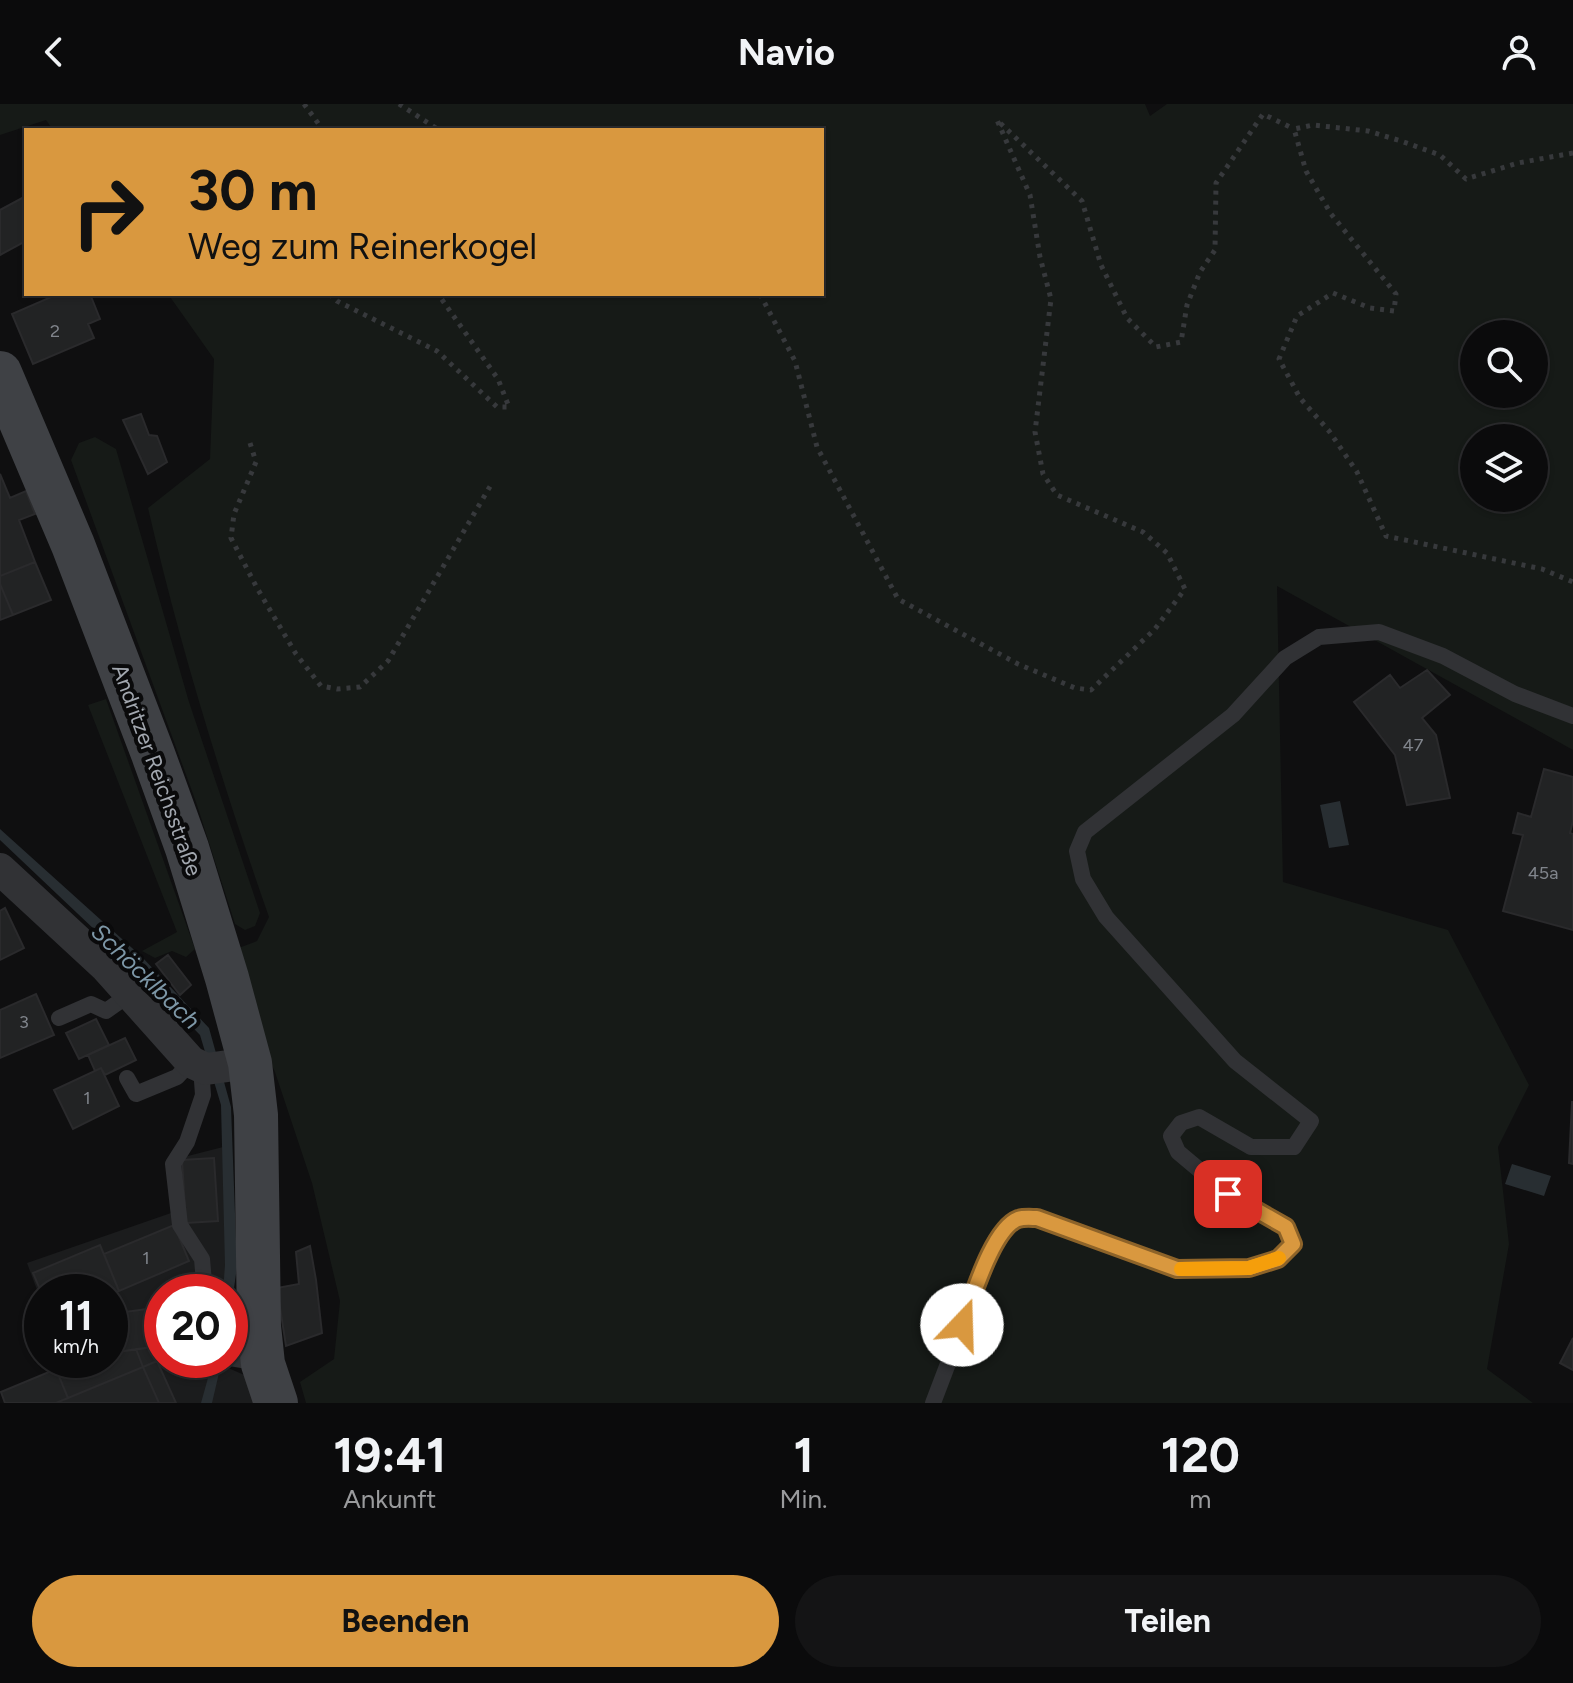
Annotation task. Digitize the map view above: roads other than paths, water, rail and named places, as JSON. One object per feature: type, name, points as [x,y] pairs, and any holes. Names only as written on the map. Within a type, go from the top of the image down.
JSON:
[{"type":"main road","name":"Andritzer Reichsstraße","points":[[0,373],[73,545],[187,848],[227,978],[215,1065],[256,1115],[259,1326],[251,1371]]},
{"type":"street","points":[[0,869],[106,967],[130,994],[215,1065]]},
{"type":"lane","points":[[933,1403],[992,1248],[1007,1226],[1020,1218],[1037,1218],[1177,1269],[1249,1268],[1278,1259],[1293,1244],[1286,1227],[1228,1194],[1178,1152],[1171,1136],[1181,1123],[1199,1117],[1251,1147],[1294,1147],[1311,1121],[1235,1061],[1106,917],[1083,879],[1077,851],[1085,832],[1233,715],[1285,658],[1319,637],[1379,632],[1443,656],[1515,694],[1573,716]]},
{"type":"lane","points":[[59,1018],[91,1004],[106,1011],[130,994]]},
{"type":"lane","points":[[127,1078],[136,1094],[215,1065]]},
{"type":"lane","points":[[203,1274],[202,1259],[180,1225],[173,1164],[187,1142],[215,1065]]},
{"type":"water","points":[[1340,801],[1349,845],[1329,848],[1320,805]]},
{"type":"water","name":"Schöcklbach","points":[[0,829],[142,957],[209,1028],[231,1107],[236,1274],[224,1274],[221,1105],[200,1035],[135,968],[0,840]]},
{"type":"water","points":[[1512,1164],[1551,1176],[1544,1196],[1505,1184]]},
{"type":"water","points":[[208,1378],[218,1378],[212,1403],[201,1403]]}]
